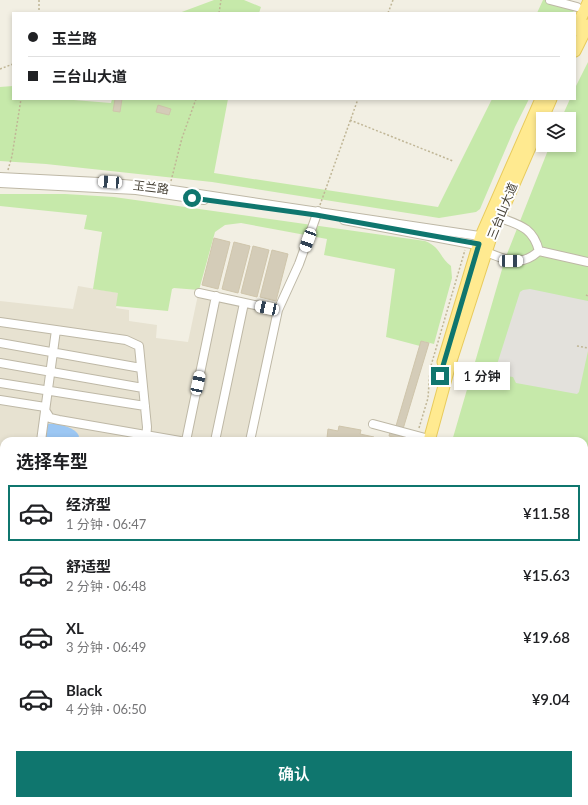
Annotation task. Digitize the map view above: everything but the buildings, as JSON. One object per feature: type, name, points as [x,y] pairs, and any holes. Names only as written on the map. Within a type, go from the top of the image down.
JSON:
[{"type":"main road","points":[[576,27],[583,7]]},
{"type":"main road","points":[[576,49],[588,25]]},
{"type":"main road","name":"三台山大道","points":[[427,437],[450,364],[485,243],[541,100]]},
{"type":"main road","name":"三台山大道","points":[[485,243],[551,100]]},
{"type":"street","points":[[550,0],[583,7]]},
{"type":"street","points":[[566,0],[583,7]]},
{"type":"street","name":"玉兰路","points":[[2,179],[121,183],[170,189],[485,243],[511,261],[530,259],[539,251]]},
{"type":"street","name":"玉兰路","points":[[2,179],[136,190],[317,213]]},
{"type":"street","points":[[251,437],[278,310],[299,264],[317,213]]},
{"type":"street","points":[[498,217],[526,228],[537,243],[539,251],[588,262]]},
{"type":"street","points":[[199,292],[278,310]]},
{"type":"street","points":[[187,437],[216,296]]},
{"type":"street","points":[[216,437],[244,303]]},
{"type":"street","points":[[0,322],[126,340],[139,346],[145,406],[146,437]]},
{"type":"street","points":[[42,437],[56,330]]},
{"type":"street","points":[[0,343],[141,368]]},
{"type":"street","points":[[0,363],[143,388]]},
{"type":"street","points":[[0,384],[145,406]]},
{"type":"street","points":[[0,400],[45,409],[50,418],[141,437]]},
{"type":"street","points":[[373,424],[419,437]]},
{"type":"path","points":[[39,0],[39,12]]},
{"type":"path","points":[[219,12],[221,0]]},
{"type":"path","points":[[388,12],[393,0]]},
{"type":"path","points":[[0,69],[12,64]]},
{"type":"path","points":[[2,179],[12,156],[21,100]]},
{"type":"path","points":[[170,189],[182,138],[196,100]]},
{"type":"path","points":[[317,213],[358,100]]},
{"type":"path","points":[[350,120],[453,161]]},
{"type":"path","points":[[577,346],[588,348]]},
{"type":"shaded area","points":[[78,286],[119,293],[116,308],[129,310],[129,321],[157,325],[156,338],[188,342],[199,290],[276,306],[248,437],[0,437],[0,301],[73,309]]},
{"type":"shaded area","points":[[530,289],[588,301],[588,351],[579,392],[577,394],[516,383],[513,377],[494,374],[520,292]]},
{"type":"green space","points":[[214,0],[244,0],[261,7],[259,12],[182,12]]},
{"type":"green space","points":[[543,0],[555,0],[574,10],[573,12],[537,12]]},
{"type":"green space","points":[[588,62],[588,437],[453,437],[505,259],[547,152],[576,152],[576,112],[564,112],[570,100],[576,100],[576,86]]},
{"type":"green space","points":[[12,86],[12,100],[74,100],[111,103],[112,100],[228,100],[214,173],[438,207],[492,100],[528,100],[515,127],[480,209],[476,212],[439,218],[212,182],[46,164],[0,161],[0,87]]},
{"type":"green space","points":[[0,194],[65,194],[114,197],[425,241],[434,246],[451,266],[452,278],[434,344],[422,341],[420,346],[386,337],[395,269],[324,255],[327,239],[241,223],[225,225],[215,232],[199,290],[172,289],[168,311],[116,306],[118,293],[93,289],[102,232],[84,229],[87,215],[0,206]]},
{"type":"water","points":[[48,424],[56,424],[70,428],[79,436],[79,437],[44,437]]},
{"type":"route","points":[[192,198],[316,215],[479,244],[456,316],[440,376]]}]
